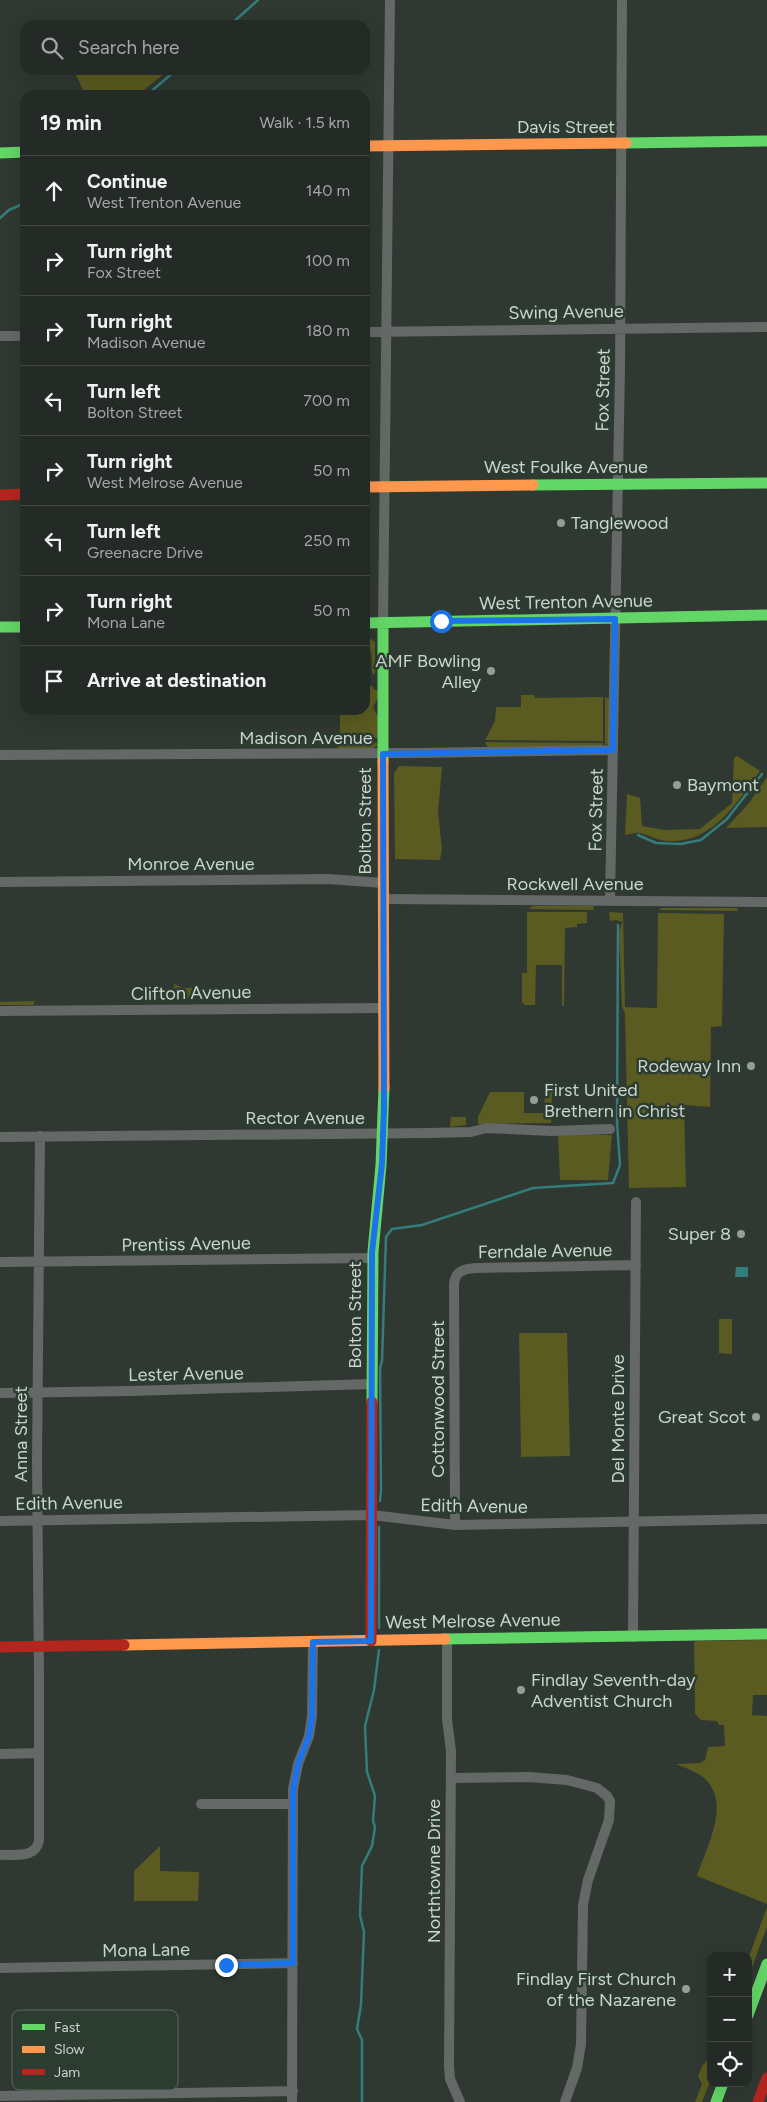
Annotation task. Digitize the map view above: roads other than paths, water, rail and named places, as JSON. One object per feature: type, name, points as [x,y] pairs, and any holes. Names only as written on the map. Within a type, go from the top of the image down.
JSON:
[{"type":"main road","name":"Davis Street","points":[[370,146],[767,141]]},
{"type":"main road","points":[[0,153],[20,152]]},
{"type":"main road","name":"West Foulke Avenue","points":[[370,487],[767,483]]},
{"type":"main road","points":[[0,495],[20,494]]},
{"type":"main road","name":"West Trenton Avenue","points":[[370,623],[767,615]]},
{"type":"main road","name":"Bolton Street","points":[[371,1641],[372,1258],[383,1134],[383,623]]},
{"type":"main road","points":[[0,627],[20,627]]},
{"type":"main road","name":"West Melrose Avenue","points":[[0,1648],[767,1634]]},
{"type":"main road","points":[[752,2004],[767,1964]]},
{"type":"main road","points":[[758,2102],[767,2078]]},
{"type":"main road","points":[[716,2102],[722,2087]]},
{"type":"street","name":"Bolton Street","points":[[383,623],[390,0]]},
{"type":"street","name":"Fox Street","points":[[610,901],[618,484],[622,0]]},
{"type":"street","name":"Swing Avenue","points":[[370,332],[767,327]]},
{"type":"street","points":[[0,336],[20,336]]},
{"type":"street","name":"Madison Avenue","points":[[0,755],[383,754],[613,750]]},
{"type":"street","name":"Monroe Avenue","points":[[0,882],[328,879],[383,883]]},
{"type":"street","name":"Rockwell Avenue","points":[[383,899],[767,902]]},
{"type":"street","name":"Clifton Avenue","points":[[0,1011],[383,1008]]},
{"type":"street","name":"Rector Avenue","points":[[0,1137],[383,1134],[471,1132],[486,1128],[550,1131],[610,1129]]},
{"type":"street","name":"Anna Street","points":[[0,1855],[28,1854],[35,1851],[39,1840],[38,1393],[40,1136]]},
{"type":"street","name":"Del Monte Drive","points":[[633,1637],[636,1202]]},
{"type":"street","name":"Prentiss Avenue","points":[[0,1262],[372,1258]]},
{"type":"street","name":"Ferndale Avenue","points":[[458,1274],[464,1269],[476,1268],[636,1265]]},
{"type":"street","name":"Cottonwood Street","points":[[455,1525],[454,1285],[458,1274]]},
{"type":"street","name":"Lester Avenue","points":[[0,1393],[372,1384]]},
{"type":"street","name":"Edith Avenue","points":[[0,1521],[372,1515],[455,1525],[767,1519]]},
{"type":"street","name":"Northtowne Drive","points":[[447,1639],[448,1719],[451,1751],[449,2066],[450,2079],[460,2102]]},
{"type":"street","points":[[0,2096],[292,2097],[293,1804],[295,1777],[302,1751],[309,1736],[312,1716],[313,1642]]},
{"type":"street","points":[[0,1754],[40,1753]]},
{"type":"street","points":[[451,1778],[529,1777],[567,1780],[597,1788],[607,1796],[610,1802],[609,1820],[588,1880],[583,1905],[581,2044],[577,2068],[565,2102]]},
{"type":"street","points":[[201,1804],[293,1804]]},
{"type":"street","name":"Mona Lane","points":[[0,1968],[293,1963]]},
{"type":"water","points":[[736,1267],[748,1267],[748,1277],[735,1277]]},
{"type":"waterway","points":[[236,20],[258,0]]},
{"type":"waterway","points":[[153,90],[170,75]]},
{"type":"waterway","points":[[0,218],[9,210],[20,205]]},
{"type":"waterway","points":[[638,835],[656,843],[681,844],[701,840],[727,819],[762,774]]},
{"type":"waterway","points":[[380,1501],[380,1368],[382,1361],[386,1237],[392,1229],[422,1225],[533,1188],[613,1183],[620,1165],[617,1123],[618,925]]},
{"type":"waterway","points":[[379,1527],[379,1628]]},
{"type":"waterway","points":[[362,2102],[362,2040],[357,2029],[361,2005],[364,1932],[360,1915],[362,1866],[372,1846],[375,1827],[373,1821],[375,1796],[367,1772],[365,1726],[374,1690],[379,1650]]},
{"type":"place","name":"Tanglewood","points":[[561,523]]},
{"type":"place","name":"AMF Bowling Alley","points":[[491,671]]},
{"type":"place","name":"Baymont","points":[[677,785]]},
{"type":"place","name":"Rodeway Inn","points":[[751,1066]]},
{"type":"place","name":"First United Brethern in Christ","points":[[534,1100]]},
{"type":"place","name":"Super 8","points":[[741,1234]]},
{"type":"place","name":"Great Scot","points":[[756,1417]]},
{"type":"place","name":"Findlay Seventh-day Adventist Church","points":[[521,1690]]},
{"type":"place","name":"Findlay First Church of the Nazarene","points":[[686,1989]]}]
